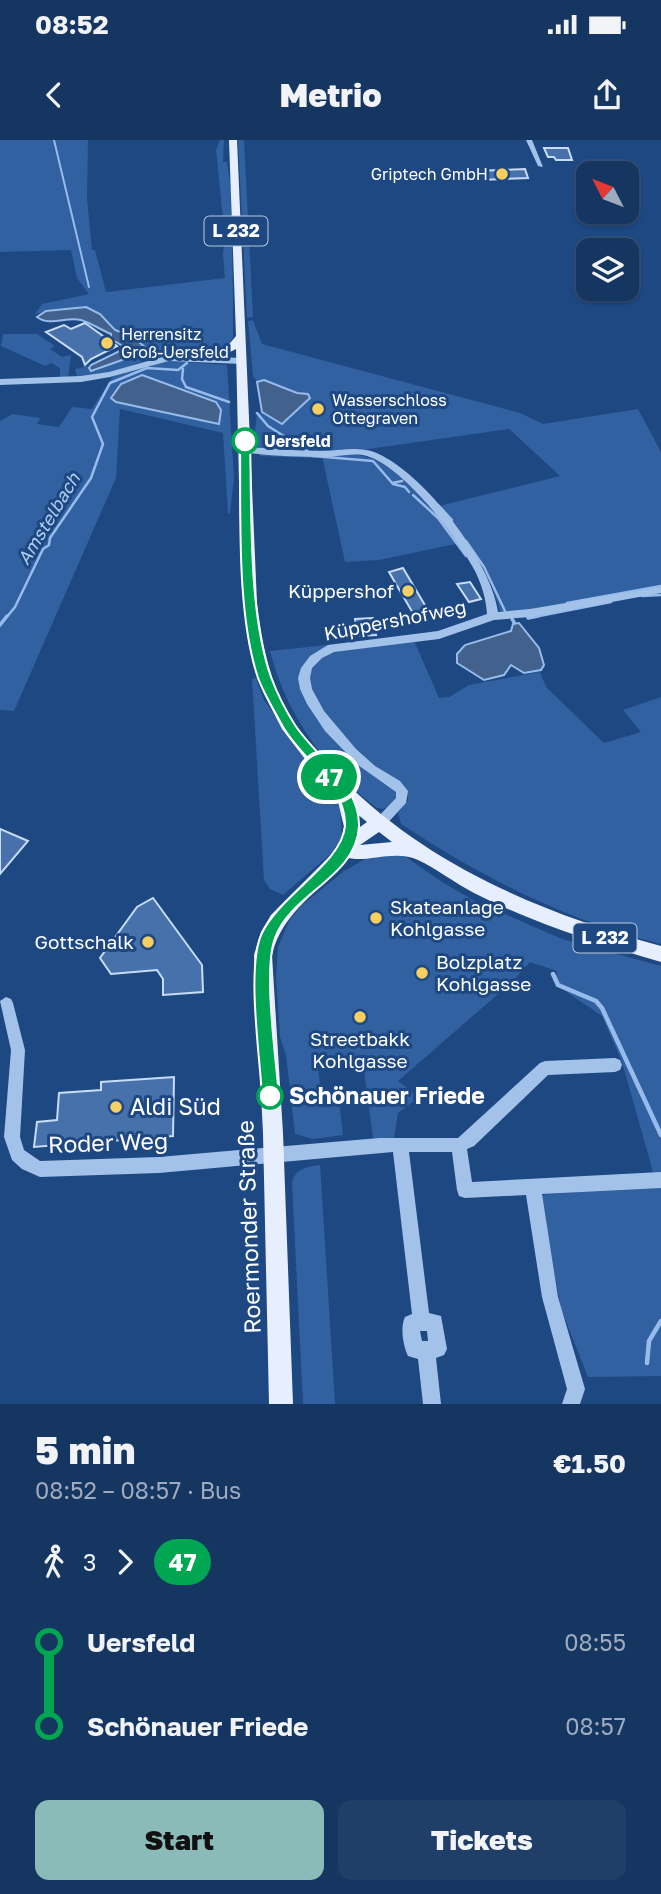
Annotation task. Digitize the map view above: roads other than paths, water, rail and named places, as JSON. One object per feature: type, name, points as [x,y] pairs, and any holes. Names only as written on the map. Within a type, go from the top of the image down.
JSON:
[{"type":"main road","name":"L 232","points":[[233,140],[247,536],[253,624],[265,678],[290,728],[341,790],[379,824],[447,870],[522,907],[578,929],[661,954]]},
{"type":"main road","points":[[210,358],[230,350],[241,337]]},
{"type":"main road","points":[[341,790],[351,817],[351,850],[383,848],[420,853]]},
{"type":"main road","name":"Roermonder Straße","points":[[281,1404],[263,955],[268,936],[278,918],[351,850],[377,836],[379,824]]},
{"type":"street","points":[[529,140],[541,166]]},
{"type":"street","points":[[0,382],[71,380],[110,374],[156,360],[210,358],[242,361]]},
{"type":"street","name":"Küppershofweg","points":[[246,450],[310,454],[361,452],[388,463],[445,519],[471,556],[489,590],[492,616],[439,635],[332,648],[316,656],[304,672],[303,679],[309,696],[340,738],[371,769],[402,791],[402,800],[379,824]]},
{"type":"street","points":[[492,616],[530,613],[661,590]]},
{"type":"street","name":"Roder Weg","points":[[6,1003],[18,1050],[12,1137],[18,1155],[28,1164],[51,1170],[159,1165],[273,1153]]},
{"type":"street","points":[[273,1153],[379,1145],[459,1145],[468,1141],[545,1068],[615,1065]]},
{"type":"street","points":[[459,1145],[466,1190],[661,1180]]},
{"type":"street","points":[[400,1146],[422,1322],[435,1322],[438,1349],[426,1350],[432,1404]]},
{"type":"street","points":[[533,1186],[550,1297],[576,1389],[571,1404]]},
{"type":"waterway","name":"Amstelbach","points":[[54,140],[89,287]]},
{"type":"waterway","name":"Amstelbach","points":[[6,618],[15,607],[43,549],[49,545],[50,538],[91,478],[103,444],[92,417],[110,383],[147,368],[178,370],[187,363]]},
{"type":"waterway","points":[[183,369],[182,379],[186,387],[229,402]]},
{"type":"waterway","points":[[257,413],[268,426],[309,452]]},
{"type":"waterway","points":[[313,456],[373,461],[392,483]]},
{"type":"waterway","points":[[392,483],[402,481]]},
{"type":"waterway","points":[[392,483],[405,487],[409,492]]},
{"type":"waterway","points":[[413,495],[438,518],[466,556]]},
{"type":"waterway","points":[[438,505],[452,520]]},
{"type":"waterway","points":[[466,541],[484,567],[505,611]]},
{"type":"waterway","points":[[567,603],[661,586]]},
{"type":"waterway","points":[[642,596],[661,595]]},
{"type":"waterway","points":[[529,618],[611,602]]},
{"type":"waterway","name":"Amstelbach","points":[[0,625],[7,616]]},
{"type":"waterway","points":[[528,618],[538,616]]},
{"type":"waterway","points":[[553,974],[558,985],[596,1001],[602,1008],[661,1135]]},
{"type":"waterway","points":[[647,1363],[649,1341],[661,1321]]},
{"type":"place","name":"Griptech GmbH","points":[[502,174]]},
{"type":"place","name":"Herrensitz Groß-Uersfeld","points":[[107,343]]},
{"type":"place","name":"Wasserschloss Ottegraven","points":[[318,409]]},
{"type":"place","name":"Uersfeld","points":[[245,441]]},
{"type":"place","name":"Küppershof","points":[[408,591]]},
{"type":"place","name":"Skateanlage Kohlgasse","points":[[376,918]]},
{"type":"place","name":"Gottschalk","points":[[148,942]]},
{"type":"place","name":"Bolzplatz Kohlgasse","points":[[422,973]]},
{"type":"place","name":"Streetbakk Kohlgasse","points":[[360,1017]]},
{"type":"place","name":"Schönauer Friede","points":[[270,1096]]},
{"type":"place","name":"Aldi Süd","points":[[116,1107]]}]
